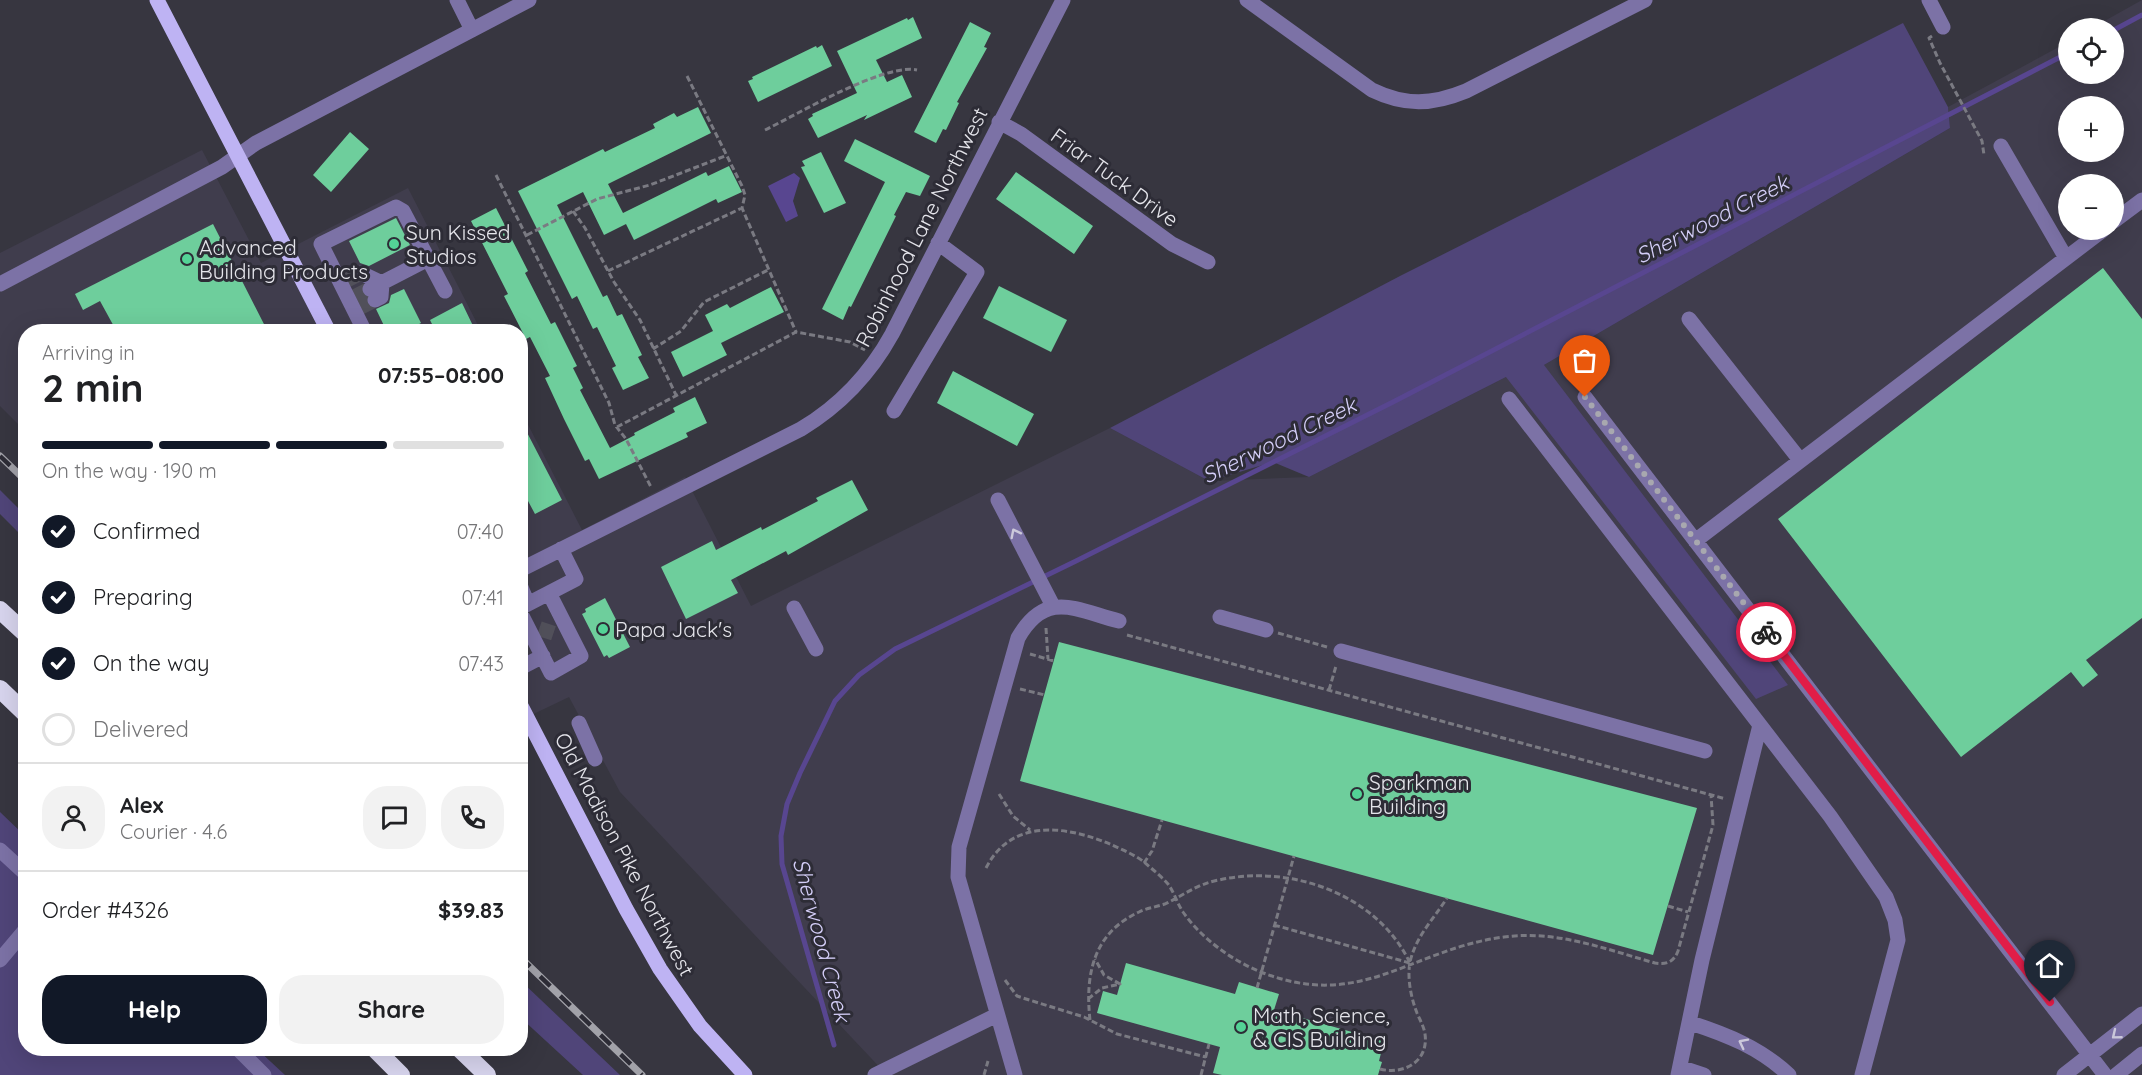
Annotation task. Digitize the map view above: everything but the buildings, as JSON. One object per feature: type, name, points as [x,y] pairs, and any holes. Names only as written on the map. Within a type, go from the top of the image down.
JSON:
[{"type":"highway","points":[[0,610],[18,627]]},
{"type":"highway","points":[[0,690],[18,707]]},
{"type":"highway","points":[[382,1056],[401,1075]]},
{"type":"highway","points":[[467,1056],[487,1075]]},
{"type":"main road","points":[[157,0],[324,324]]},
{"type":"main road","name":"Old Madison Pike Northwest","points":[[528,719],[626,909],[660,969],[700,1026],[745,1075]]},
{"type":"street","points":[[457,0],[472,30]]},
{"type":"street","points":[[0,284],[222,167],[256,143],[529,0]]},
{"type":"street","name":"Robinhood Lane Northwest","points":[[528,566],[813,422],[842,399],[878,358],[1063,0]]},
{"type":"street","points":[[1247,0],[1371,90],[1402,102],[1417,103],[1442,100],[1480,85],[1645,0]]},
{"type":"street","points":[[1929,0],[1943,27]]},
{"type":"street","name":"Friar Tuck Drive","points":[[999,122],[1022,134],[1172,244],[1208,262]]},
{"type":"street","points":[[2001,146],[2066,258]]},
{"type":"street","points":[[2124,214],[2142,200]]},
{"type":"street","points":[[362,324],[343,282],[321,244],[396,207],[403,211],[445,291]]},
{"type":"street","points":[[1695,541],[2090,240]]},
{"type":"street","points":[[894,411],[977,272],[938,243]]},
{"type":"street","points":[[361,273],[376,291],[428,259]]},
{"type":"street","points":[[1689,319],[1800,460]]},
{"type":"street","points":[[1585,397],[2105,1075]]},
{"type":"street","points":[[1509,399],[1830,816],[1886,897],[1895,920],[1897,948],[1862,1075]]},
{"type":"street","points":[[998,500],[1050,599],[1123,628]]},
{"type":"street","points":[[528,607],[552,605],[576,579],[561,549]]},
{"type":"street","points":[[1015,1075],[958,877],[957,861],[1018,639],[1025,626],[1050,599]]},
{"type":"street","points":[[528,619],[551,673],[581,656],[552,605]]},
{"type":"street","points":[[794,608],[816,649]]},
{"type":"street","points":[[1220,617],[1266,630]]},
{"type":"street","points":[[528,661],[542,648]]},
{"type":"street","points":[[1341,651],[1705,751]]},
{"type":"street","points":[[579,723],[595,759]]},
{"type":"street","points":[[1704,1075],[1679,1071],[1691,1023],[1702,960],[1760,725]]},
{"type":"street","points":[[1753,752],[1781,753]]},
{"type":"street","points":[[0,850],[18,867]]},
{"type":"street","points":[[0,960],[18,939]]},
{"type":"street","points":[[2064,1075],[2142,1014]]},
{"type":"street","points":[[874,1075],[997,1015]]},
{"type":"street","points":[[1691,1023],[1748,1044],[1789,1075]]},
{"type":"street","points":[[2116,1075],[2142,1054]]},
{"type":"street","points":[[245,1056],[264,1075]]},
{"type":"path","points":[[1943,27],[1929,38],[1982,141],[1984,154]]},
{"type":"path","points":[[765,130],[882,73],[910,68],[917,70]]},
{"type":"path","points":[[687,76],[744,190],[742,208],[796,333]]},
{"type":"path","points":[[527,236],[597,199],[650,185],[726,156]]},
{"type":"path","points":[[496,175],[609,402],[616,427],[626,439],[658,501]]},
{"type":"path","points":[[608,271],[742,208]]},
{"type":"path","points":[[573,212],[640,320],[676,395]]},
{"type":"path","points":[[653,349],[681,331],[704,302],[769,269]]},
{"type":"path","points":[[616,427],[796,333],[850,342],[878,358]]},
{"type":"path","points":[[1039,626],[1046,622],[1047,659]]},
{"type":"path","points":[[1123,628],[1329,690],[1742,803]]},
{"type":"path","points":[[1266,630],[1341,651],[1329,690]]},
{"type":"path","points":[[1025,652],[1054,661]]},
{"type":"path","points":[[1016,687],[1045,695]]},
{"type":"path","points":[[999,794],[1013,816],[1030,830]]},
{"type":"path","points":[[986,868],[1007,841],[1030,830],[1057,829],[1092,837],[1144,862],[1168,885],[1182,911],[1204,937],[1233,958],[1261,972],[1296,982],[1342,985],[1384,976],[1410,963],[1476,942],[1538,935],[1559,937],[1665,964],[1676,957],[1713,825],[1711,795]]},
{"type":"path","points":[[1144,862],[1152,851],[1162,820]]},
{"type":"path","points":[[1257,988],[1294,856]]},
{"type":"path","points":[[1090,1020],[1088,981],[1095,958],[1104,940],[1125,920],[1196,886],[1234,877],[1288,878],[1332,891],[1365,909],[1395,937],[1410,963]]},
{"type":"path","points":[[1380,1070],[1392,1072],[1404,1070],[1414,1065],[1421,1055],[1425,1034],[1413,998],[1410,963],[1421,934],[1447,898]]},
{"type":"path","points":[[1668,906],[1688,912]]},
{"type":"path","points":[[1275,925],[1410,963]]},
{"type":"path","points":[[1088,999],[1102,988],[1120,984],[1104,975],[1095,958]]},
{"type":"path","points":[[1003,975],[1017,996],[1090,1020],[1117,1034],[1206,1057]]},
{"type":"path","points":[[1201,1075],[1209,1044]]},
{"type":"path","points":[[984,1075],[988,1061]]},
{"type":"shaded area","points":[[2142,0],[2142,1075],[887,1075],[620,792],[569,697],[528,717],[528,425],[582,530],[685,477],[751,606],[1110,428],[1209,481],[1309,477],[1506,377],[1544,365],[1950,128],[1948,107],[2058,47],[2058,84],[2124,84],[2124,18],[2110,18]]},
{"type":"shaded area","points":[[1903,23],[1948,107],[1950,128],[1544,365],[1788,685],[1756,699],[1506,377],[1309,477],[1273,462],[1209,481],[1110,428],[1400,276]]},
{"type":"shaded area","points":[[202,150],[261,263],[408,188],[477,324],[18,324],[18,424],[0,406],[0,253]]},
{"type":"shaded area","points":[[794,173],[800,178],[793,201],[798,216],[786,222],[768,186]]},
{"type":"shaded area","points":[[0,490],[18,508],[18,532],[0,514]]},
{"type":"shaded area","points":[[0,812],[18,829],[18,1056],[265,1056],[285,1075],[0,1075]]},
{"type":"shaded area","points":[[528,988],[620,1075],[583,1075],[528,1024]]},
{"type":"waterway","name":"Sherwood Creek","points":[[2124,25],[2142,15]]},
{"type":"waterway","name":"Sherwood Creek","points":[[834,1045],[782,864],[781,836],[787,804],[800,773],[835,701],[859,675],[895,649],[1395,401],[2058,58]]},
{"type":"tunnel","points":[[345,281],[361,273]]},
{"type":"tunnel","points":[[354,297],[370,289]]},
{"type":"tunnel","points":[[359,308],[375,300]]},
{"type":"tunnel","points":[[544,638],[551,617]]},
{"type":"railway","points":[[0,456],[18,473]]},
{"type":"railway","points":[[528,965],[642,1075]]},
{"type":"way so far","points":[[1585,397],[1766,632]]},
{"type":"place","name":"Sun Kissed Studios","points":[[394,244]]},
{"type":"place","name":"Advanced Building Products","points":[[187,259]]},
{"type":"place","name":"Papa Jack's","points":[[603,629]]},
{"type":"place","name":"Sparkman Building","points":[[1357,794]]},
{"type":"place","name":"Math, Science, & CIS Building","points":[[1241,1027]]},
{"type":"route","points":[[1766,632],[2050,1002]]}]
